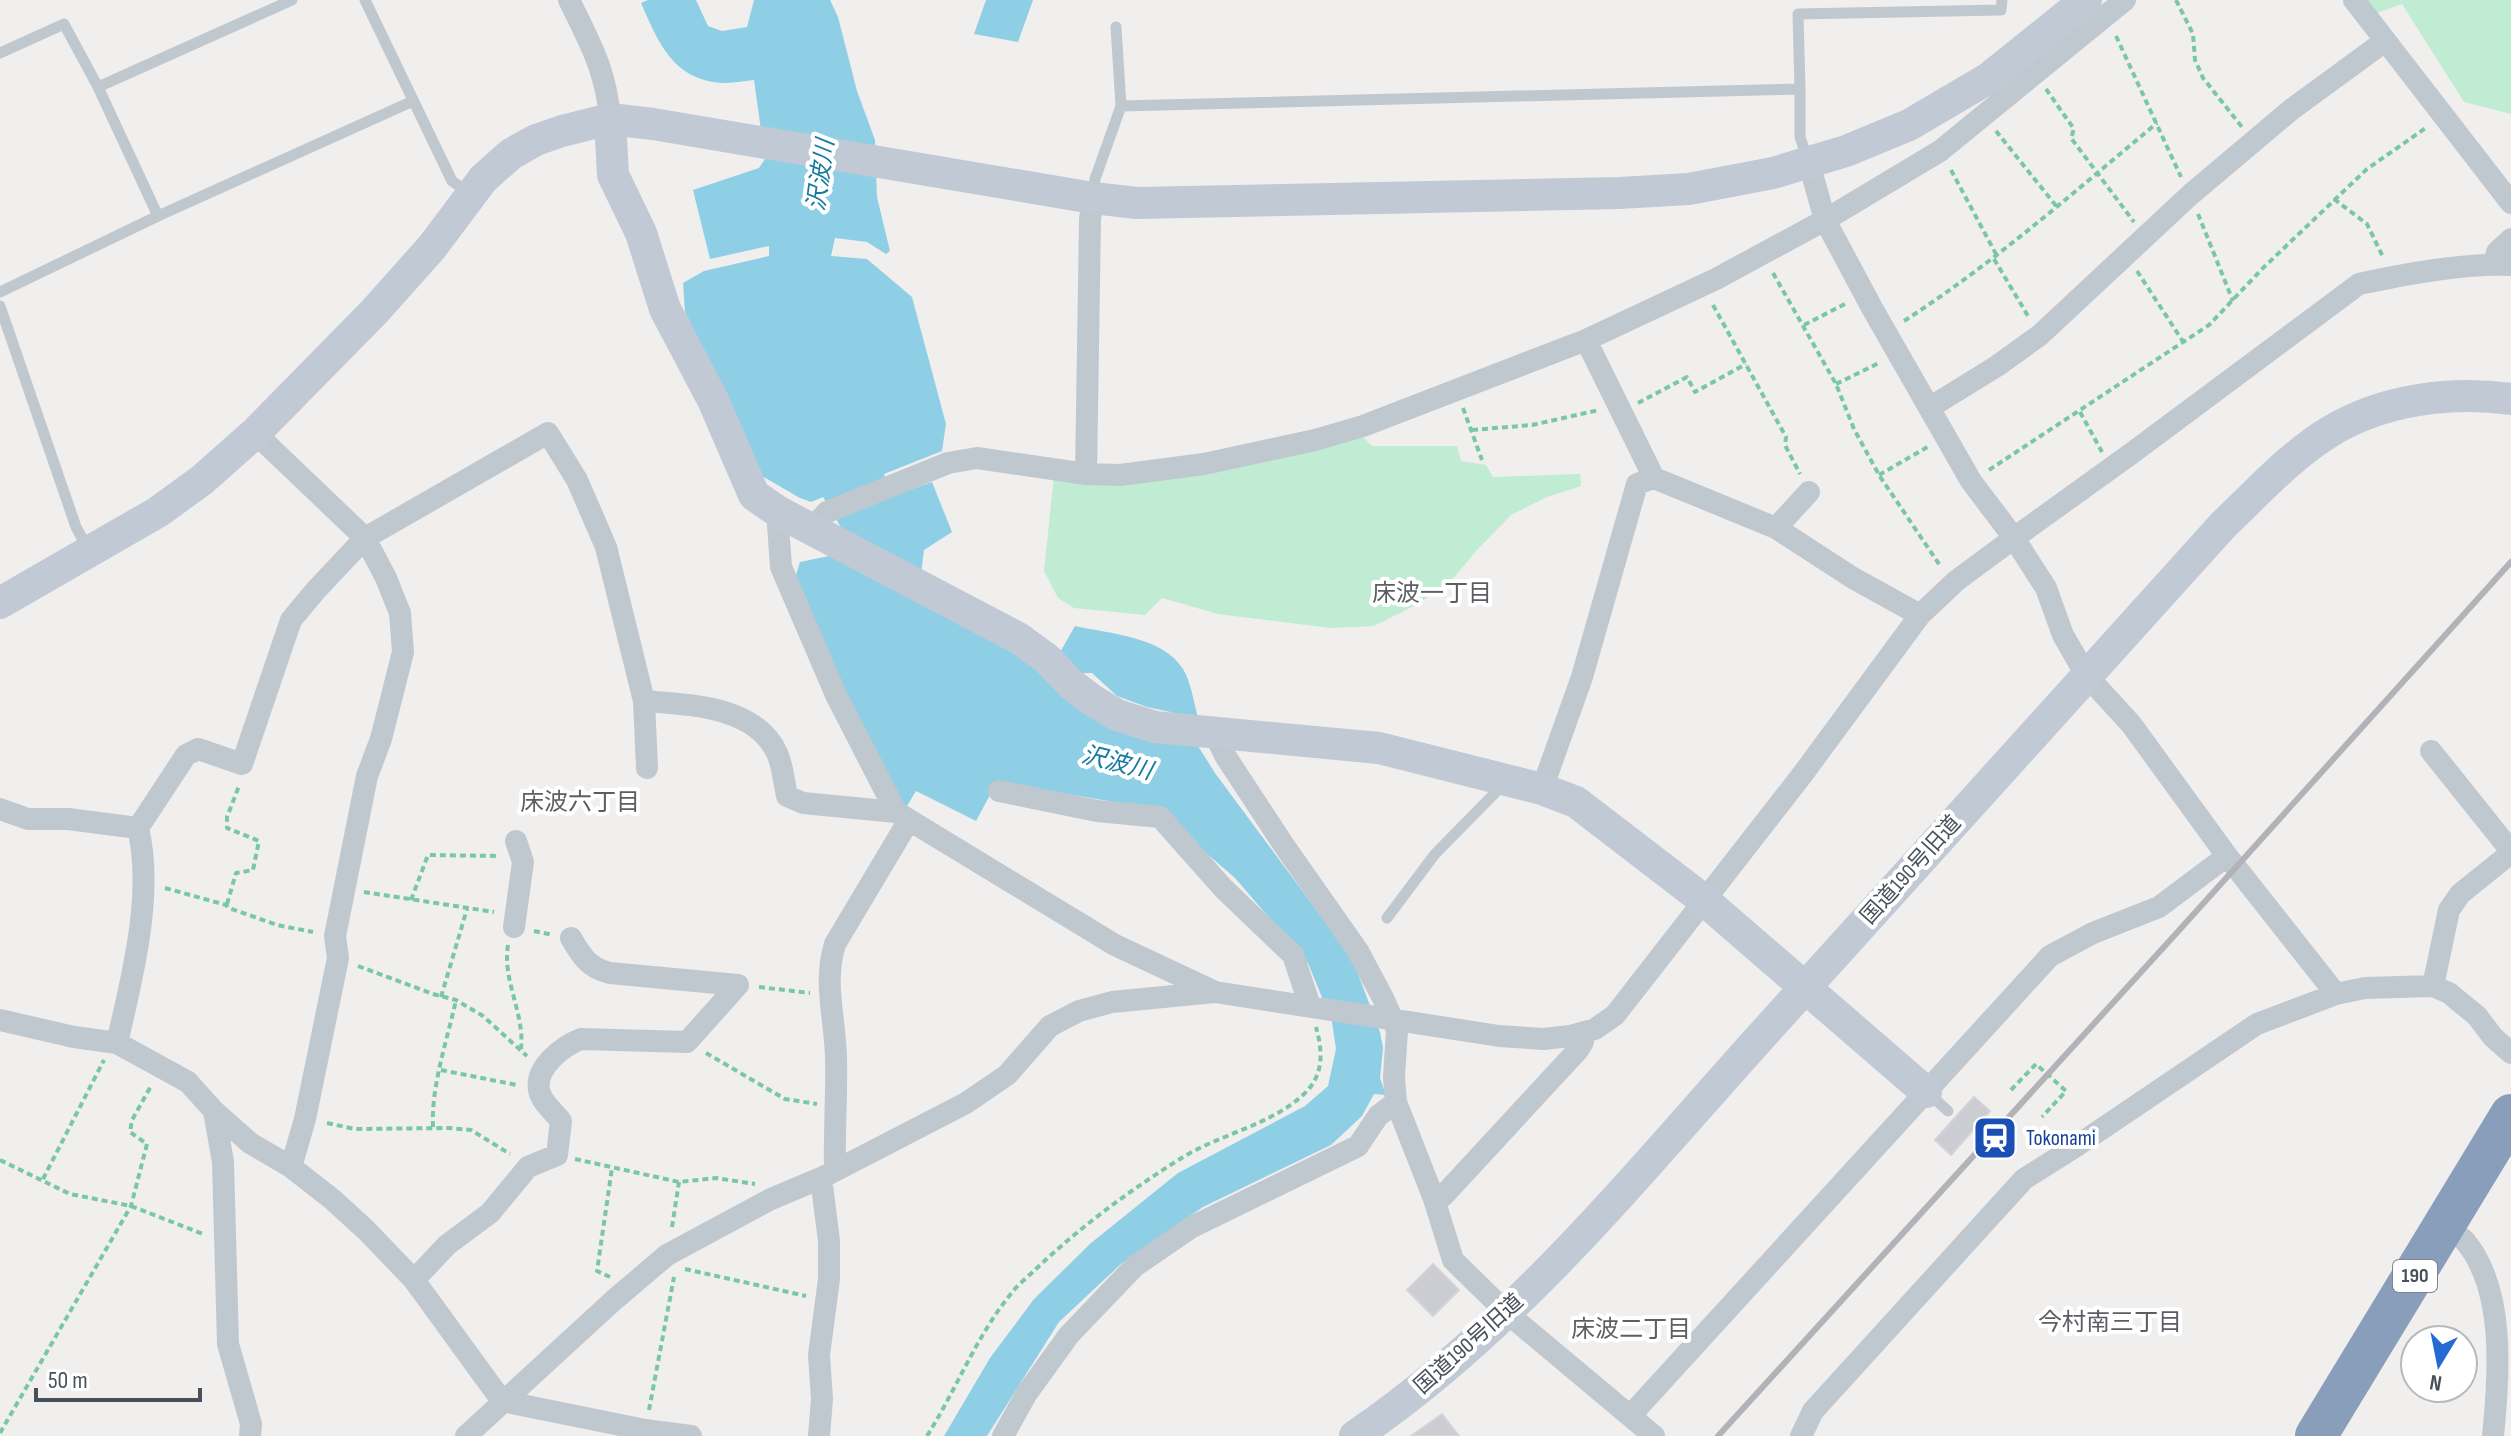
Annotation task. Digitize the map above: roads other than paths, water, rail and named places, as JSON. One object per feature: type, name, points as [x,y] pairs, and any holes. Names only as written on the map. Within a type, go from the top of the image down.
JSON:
[{"type":"highway","name":"190","points":[[2329,1430],[2511,1115]]},
{"type":"street","points":[[569,0],[601,65],[608,91],[613,175],[641,233],[665,309],[713,400],[754,495],[777,511],[825,528],[924,589],[1020,639],[1047,659],[1071,684],[1117,715],[1155,727],[1379,748],[1542,789],[1576,802],[1705,901],[1937,1101]]},
{"type":"street","points":[[0,603],[158,512],[202,480],[255,433],[374,312],[432,247],[483,179],[511,154],[536,140],[610,119],[1137,203],[1689,189],[1809,163],[1846,151],[1921,118],[2096,8],[2125,0]]},
{"type":"street","points":[[2354,0],[2511,203]]},
{"type":"street","points":[[825,528],[893,487],[948,463],[977,458],[1086,474],[1120,475],[1204,464],[1315,440],[1363,426],[1586,340],[1762,254],[1940,151],[2036,73],[2096,8]]},
{"type":"street","points":[[1929,408],[2040,335],[2190,195],[2292,109],[2385,41]]},
{"type":"street","points":[[1809,163],[1825,220],[1864,294],[1971,481],[2014,538],[2046,588],[2063,635],[2086,675],[2131,724],[2227,856],[2336,994]]},
{"type":"street","points":[[1086,474],[1093,198]]},
{"type":"street","points":[[466,1436],[667,1255],[966,1103],[1007,1075],[1050,1026],[1079,1011],[1112,1002],[1215,992],[1499,1036],[1544,1039],[1595,1029],[1615,1015],[1811,764],[1920,615],[1956,581],[2359,284],[2393,276],[2502,264],[2497,252],[2511,239]]},
{"type":"street","points":[[1586,340],[1654,478],[1776,528],[1853,578],[1920,615]]},
{"type":"street","name":"国道190号旧道","points":[[1355,1436],[1448,1367],[1507,1313],[1587,1229],[2224,524],[2301,452],[2355,419],[2404,403],[2487,396],[2511,399]]},
{"type":"street","points":[[255,433],[365,538],[400,613],[403,652],[381,739],[367,776],[305,1119],[291,1167]]},
{"type":"street","points":[[115,1043],[134,958],[144,882],[145,855],[138,828],[186,755],[198,749],[242,764],[291,620],[365,538],[548,433],[577,480],[606,547],[644,701],[647,768]]},
{"type":"street","points":[[1542,789],[1582,677],[1637,484],[1654,478]]},
{"type":"street","points":[[1776,528],[1809,492]]},
{"type":"street","points":[[777,511],[781,567],[836,695],[902,816]]},
{"type":"street","points":[[644,701],[710,707],[734,714],[763,734],[777,753],[787,796],[803,803],[902,816],[1115,945],[1215,992]]},
{"type":"street","points":[[1003,1436],[1027,1393],[1069,1335],[1135,1266],[1192,1227],[1358,1146],[1388,1108],[1394,1077],[1397,1030],[1388,1018],[1358,951],[1283,844],[1226,757],[1214,733]]},
{"type":"street","points":[[2431,751],[2511,852],[2460,894],[2449,910],[2433,986]]},
{"type":"street","points":[[999,791],[1097,811],[1160,817],[1223,888],[1293,955],[1314,1006]]},
{"type":"street","points":[[0,809],[28,819],[68,819],[138,828]]},
{"type":"street","points":[[819,1436],[822,1399],[819,1355],[826,1298],[828,1174],[836,1055],[829,964],[835,944],[902,816]]},
{"type":"street","points":[[515,919],[523,862],[519,849]]},
{"type":"street","points":[[1630,1416],[1937,1101],[2050,956],[2093,933],[2159,907],[2227,856]]},
{"type":"street","points":[[414,1280],[447,1245],[490,1213],[528,1167],[557,1155],[561,1121],[544,1102],[540,1081],[547,1064],[568,1044],[581,1039],[687,1042],[738,985],[593,969],[571,938]]},
{"type":"street","points":[[1801,1436],[1813,1411],[2024,1179],[2257,1024],[2336,994],[2365,988],[2433,986],[2449,993],[2477,1016],[2493,1037],[2511,1053]]},
{"type":"street","points":[[0,1020],[115,1043],[188,1082],[214,1111],[250,1143],[291,1167],[332,1199],[414,1280],[502,1401],[645,1430],[691,1436]]},
{"type":"street","points":[[1434,1199],[1443,1196],[1578,1050],[1584,1032]]},
{"type":"street","points":[[1388,1108],[1434,1199],[1453,1260],[1507,1313],[1654,1436]]},
{"type":"street","points":[[214,1111],[223,1162],[228,1344],[251,1424],[250,1436]]},
{"type":"street","points":[[2444,1227],[2464,1240],[2484,1273],[2503,1315],[2493,1436]]},
{"type":"lane","points":[[98,87],[292,0]]},
{"type":"lane","points":[[365,0],[452,181],[471,194]]},
{"type":"lane","points":[[1809,163],[1800,137],[1798,14],[2001,10],[2002,0]]},
{"type":"lane","points":[[0,53],[64,24],[98,87],[158,216]]},
{"type":"lane","points":[[1093,198],[1095,179],[1121,106],[1116,27]]},
{"type":"lane","points":[[1121,106],[1800,89]]},
{"type":"lane","points":[[0,292],[158,216],[413,101]]},
{"type":"lane","points":[[0,306],[76,527],[90,552]]},
{"type":"lane","points":[[1387,918],[1435,854],[1495,793],[1501,778]]},
{"type":"water","name":"沢波川","points":[[648,0],[696,0],[708,26],[722,31],[747,27],[754,0],[830,0],[838,17],[857,91],[875,140],[877,197],[890,251],[886,254],[867,242],[835,238],[831,256],[867,259],[912,297],[946,424],[942,451],[884,474],[892,496],[932,482],[952,532],[924,550],[918,598],[1059,654],[1075,626],[1134,638],[1162,649],[1174,658],[1188,680],[1198,718],[1147,707],[1117,696],[1092,673],[1078,673],[1198,746],[1352,958],[1380,1032],[1383,1048],[1380,1078],[1386,1095],[1374,1094],[1362,1116],[1331,1145],[1203,1207],[1122,1263],[1059,1322],[987,1436],[944,1436],[990,1358],[1034,1299],[1091,1243],[1178,1173],[1305,1106],[1328,1086],[1336,1049],[1332,1022],[1308,963],[1235,878],[1155,809],[997,782],[976,821],[916,791],[907,806],[900,803],[840,682],[796,575],[800,562],[834,555],[846,536],[823,497],[811,502],[762,476],[685,312],[683,283],[704,271],[769,256],[769,246],[710,259],[693,190],[759,168],[765,159],[754,80],[722,83],[691,75],[679,67],[654,32],[641,3]]},
{"type":"water","points":[[986,0],[1033,0],[1018,42],[974,34]]},
{"type":"railway","points":[[1718,1436],[2511,562]]},
{"type":"place","name":"Tokonami","points":[[1995,1138]]},
{"type":"district","name":"床波一丁目","points":[[1432,593]]},
{"type":"district","name":"床波六丁目","points":[[580,802]]},
{"type":"district","name":"今村南三丁目","points":[[2110,1322]]},
{"type":"district","name":"床波二丁目","points":[[1631,1329]]}]
